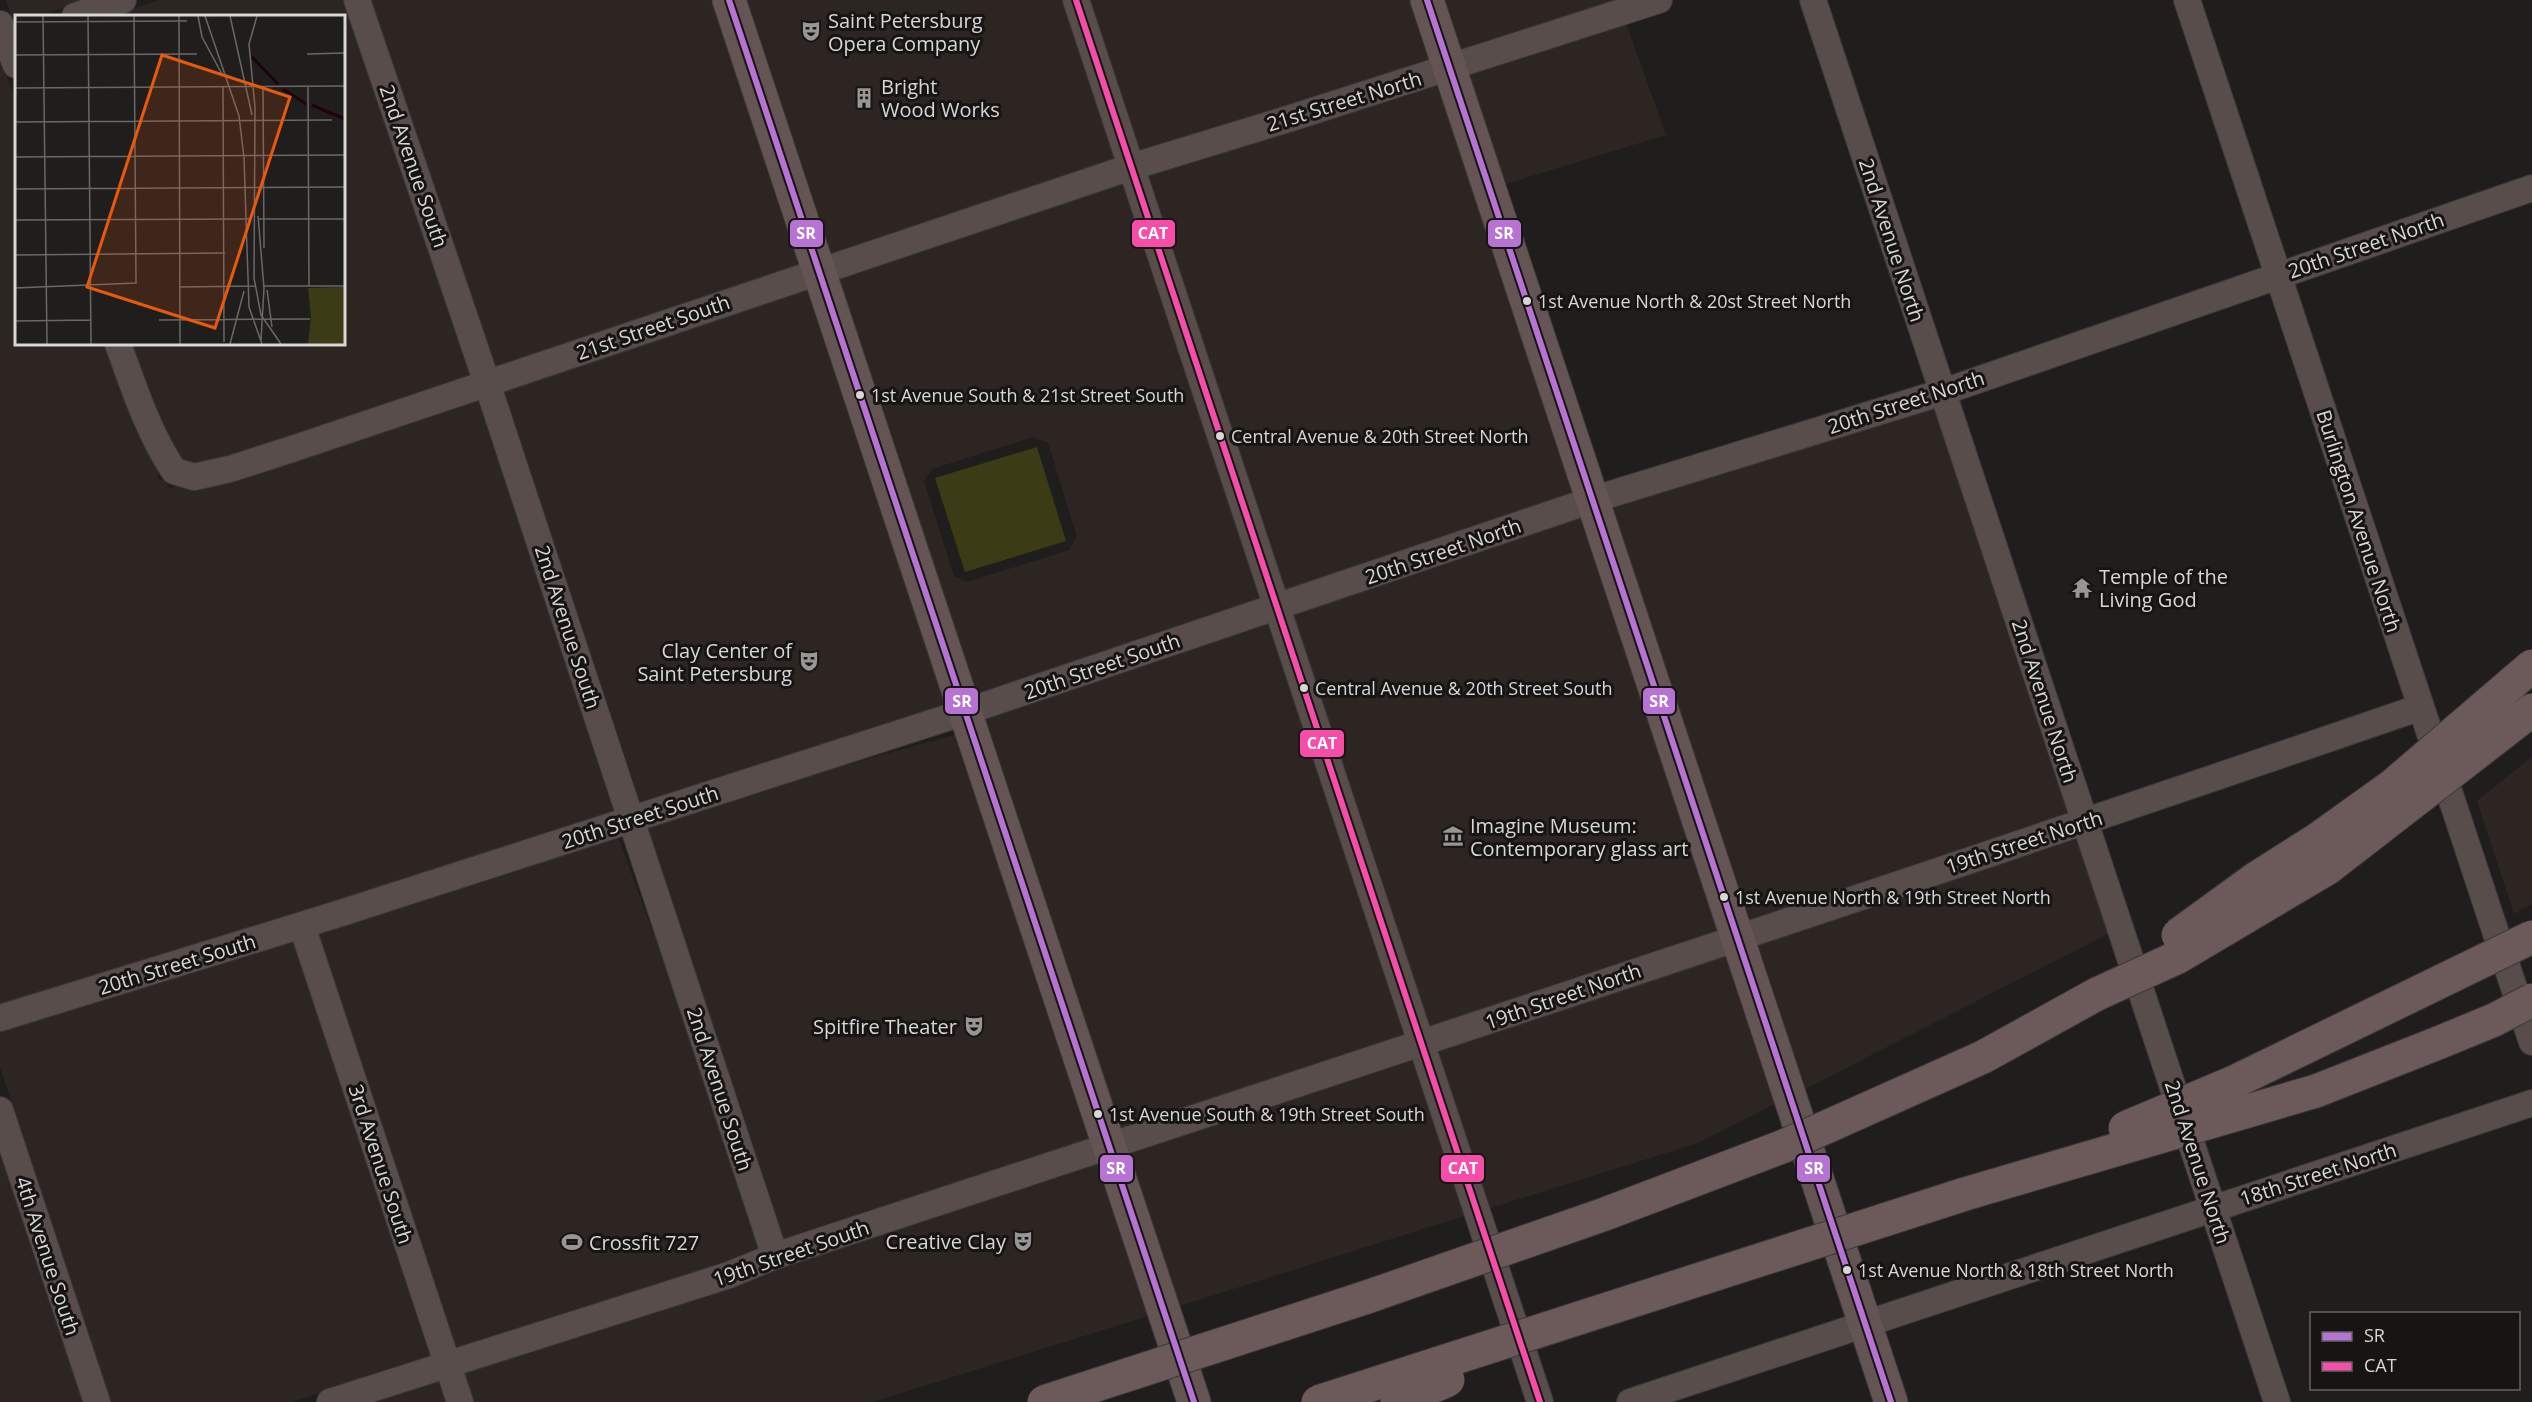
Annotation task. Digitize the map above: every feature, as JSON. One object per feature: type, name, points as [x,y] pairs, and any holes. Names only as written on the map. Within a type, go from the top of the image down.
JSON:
[{"type":"highway","points":[[2097,994],[2254,879],[2318,839],[2392,786],[2532,666]]},
{"type":"highway","points":[[1044,1402],[1367,1297],[1605,1214],[1773,1150],[1983,1057],[2097,994],[2178,957],[2328,868],[2532,711]]},
{"type":"highway","points":[[1965,1194],[2234,1082],[2532,937]]},
{"type":"highway","points":[[1318,1402],[1965,1194],[2316,1091],[2494,1020],[2532,1000]]},
{"type":"highway","points":[[1397,1402],[1628,1304]]},
{"type":"main road","points":[[729,0],[1194,1402]]},
{"type":"main road","points":[[1427,0],[1891,1402]]},
{"type":"street","points":[[78,15],[123,0]]},
{"type":"street","name":"2nd Avenue South","points":[[357,0],[487,383],[775,1256]]},
{"type":"street","points":[[1076,0],[1540,1402]]},
{"type":"street","name":"21st Street North","points":[[1131,167],[1659,0]]},
{"type":"street","name":"2nd Avenue North","points":[[1813,0],[2277,1402]]},
{"type":"street","name":"Burlington Avenue North","points":[[2187,0],[2532,1042]]},
{"type":"street","points":[[5,36],[15,62]]},
{"type":"street","name":"21st Street South","points":[[118,345],[147,424],[174,471],[194,477],[230,469],[1131,167]]},
{"type":"street","name":"20th Street North","points":[[1277,606],[1592,500],[1943,392],[2532,188]]},
{"type":"street","name":"20th Street South","points":[[0,1018],[302,926],[632,820],[965,712],[1277,606]]},
{"type":"street","name":"19th Street North","points":[[1422,1044],[2085,822],[2421,706]]},
{"type":"street","name":"3rd Avenue South","points":[[302,926],[460,1402]]},
{"type":"street","name":"19th Street South","points":[[330,1402],[729,1275],[775,1256],[1422,1044]]},
{"type":"street","name":"18th Street North","points":[[1630,1402],[2532,1103]]},
{"type":"street","name":"4th Avenue South","points":[[0,1110],[97,1402]]},
{"type":"shaded area","points":[[6,0],[86,0],[41,15],[15,15],[14,25]]},
{"type":"shaded area","points":[[159,0],[343,0],[471,376],[226,458],[196,465],[183,461],[159,419],[132,345],[345,345],[345,15],[114,15]]},
{"type":"shaded area","points":[[371,0],[716,0],[803,263],[496,368]]},
{"type":"shaded area","points":[[744,0],[1062,0],[1115,159],[828,255]]},
{"type":"shaded area","points":[[1090,0],[1412,0],[1432,61],[1140,152]]},
{"type":"shaded area","points":[[1440,0],[1618,0],[1458,53]]},
{"type":"shaded area","points":[[1626,23],[1666,135],[1502,185],[1465,75]]},
{"type":"shaded area","points":[[0,61],[15,97],[15,345],[104,345],[135,429],[159,473],[157,479],[165,481],[169,488],[478,399],[616,813],[299,915],[0,1005]]},
{"type":"shaded area","points":[[1440,83],[1576,493],[1286,591],[1147,174]]},
{"type":"shaded area","points":[[1122,182],[1260,599],[974,697],[835,278]],"holes":[[[1033,437],[1048,443],[1077,537],[1069,550],[967,582],[954,576],[924,481],[932,469]]]},
{"type":"shaded area","points":[[810,286],[948,706],[641,804],[504,390]]},
{"type":"shaded area","points":[[1934,407],[2069,815],[1746,922],[1609,507]]},
{"type":"shaded area","points":[[1037,447],[1066,541],[965,572],[935,478]]},
{"type":"shaded area","points":[[1583,516],[1721,931],[1430,1028],[1293,613]]},
{"type":"shaded area","points":[[1268,622],[1405,1037],[1118,1131],[982,719]]},
{"type":"shaded area","points":[[958,734],[1092,1139],[784,1240],[648,827],[810,775]]},
{"type":"shaded area","points":[[2532,757],[2532,904],[2514,914],[2477,801]]},
{"type":"shaded area","points":[[618,837],[670,979],[759,1250],[724,1264],[456,1348],[319,933]]},
{"type":"shaded area","points":[[2076,838],[2108,934],[1801,1091],[1753,945]]},
{"type":"shaded area","points":[[293,941],[431,1356],[292,1402],[111,1402],[0,1067],[0,1030]]},
{"type":"shaded area","points":[[1728,953],[1777,1103],[1698,1143],[1490,1208],[1438,1051]]},
{"type":"shaded area","points":[[1413,1059],[1464,1216],[1176,1307],[1125,1154]]},
{"type":"shaded area","points":[[0,1152],[83,1402],[0,1402]]},
{"type":"shaded area","points":[[1100,1162],[1151,1315],[873,1402],[474,1402],[463,1371]]},
{"type":"shaded area","points":[[438,1379],[446,1402],[368,1402]]},
{"type":"transit line","name":"SR","points":[[729,0],[1194,1402]]},
{"type":"transit line","name":"CAT","points":[[1076,0],[1540,1402]]},
{"type":"transit line","name":"SR","points":[[1427,0],[1891,1402]]},
{"type":"place","name":"Saint Petersburg Opera Company","points":[[811,31]]},
{"type":"place","name":"Bright Wood Works","points":[[864,98]]},
{"type":"place","name":"1st Avenue North & 20st Street North","points":[[1527,301]]},
{"type":"place","name":"1st Avenue South & 21st Street South","points":[[860,395]]},
{"type":"place","name":"Central Avenue & 20th Street North","points":[[1220,436]]},
{"type":"place","name":"Temple of the Living God","points":[[2082,588]]},
{"type":"place","name":"Clay Center of Saint Petersburg","points":[[809,661]]},
{"type":"place","name":"Central Avenue & 20th Street South","points":[[1304,688]]},
{"type":"place","name":"Imagine Museum: Contemporary glass art","points":[[1453,836]]},
{"type":"place","name":"1st Avenue North & 19th Street North","points":[[1724,897]]},
{"type":"place","name":"Spitfire Theater","points":[[974,1026]]},
{"type":"place","name":"1st Avenue South & 19th Street South","points":[[1098,1114]]},
{"type":"place","name":"Creative Clay","points":[[1023,1241]]},
{"type":"place","name":"Crossfit 727","points":[[572,1242]]},
{"type":"place","name":"1st Avenue North & 18th Street North","points":[[1847,1270]]}]
